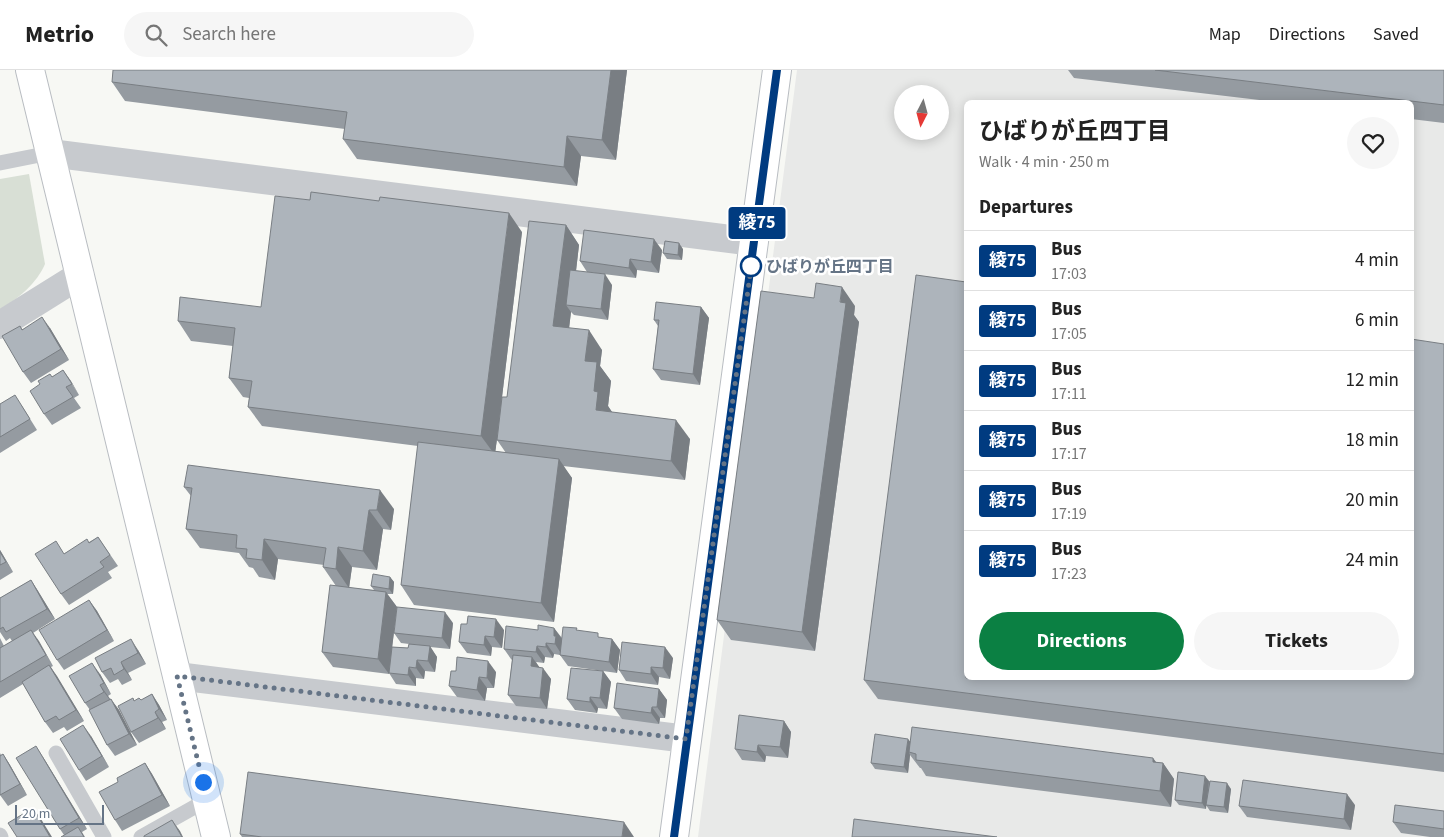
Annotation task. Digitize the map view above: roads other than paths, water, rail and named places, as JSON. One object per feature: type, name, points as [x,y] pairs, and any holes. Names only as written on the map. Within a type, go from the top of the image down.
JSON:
[{"type":"street","points":[[30,70],[216,837]]},
{"type":"street","points":[[674,837],[777,70]]},
{"type":"street","points":[[50,153],[754,242]]},
{"type":"street","points":[[0,326],[80,275]]},
{"type":"street","points":[[177,676],[686,739]]},
{"type":"lane","points":[[0,163],[50,153]]},
{"type":"lane","points":[[56,753],[104,837]]},
{"type":"lane","points":[[141,837],[207,800]]},
{"type":"place","name":"ひばりが丘四丁目","points":[[751,266]]}]
